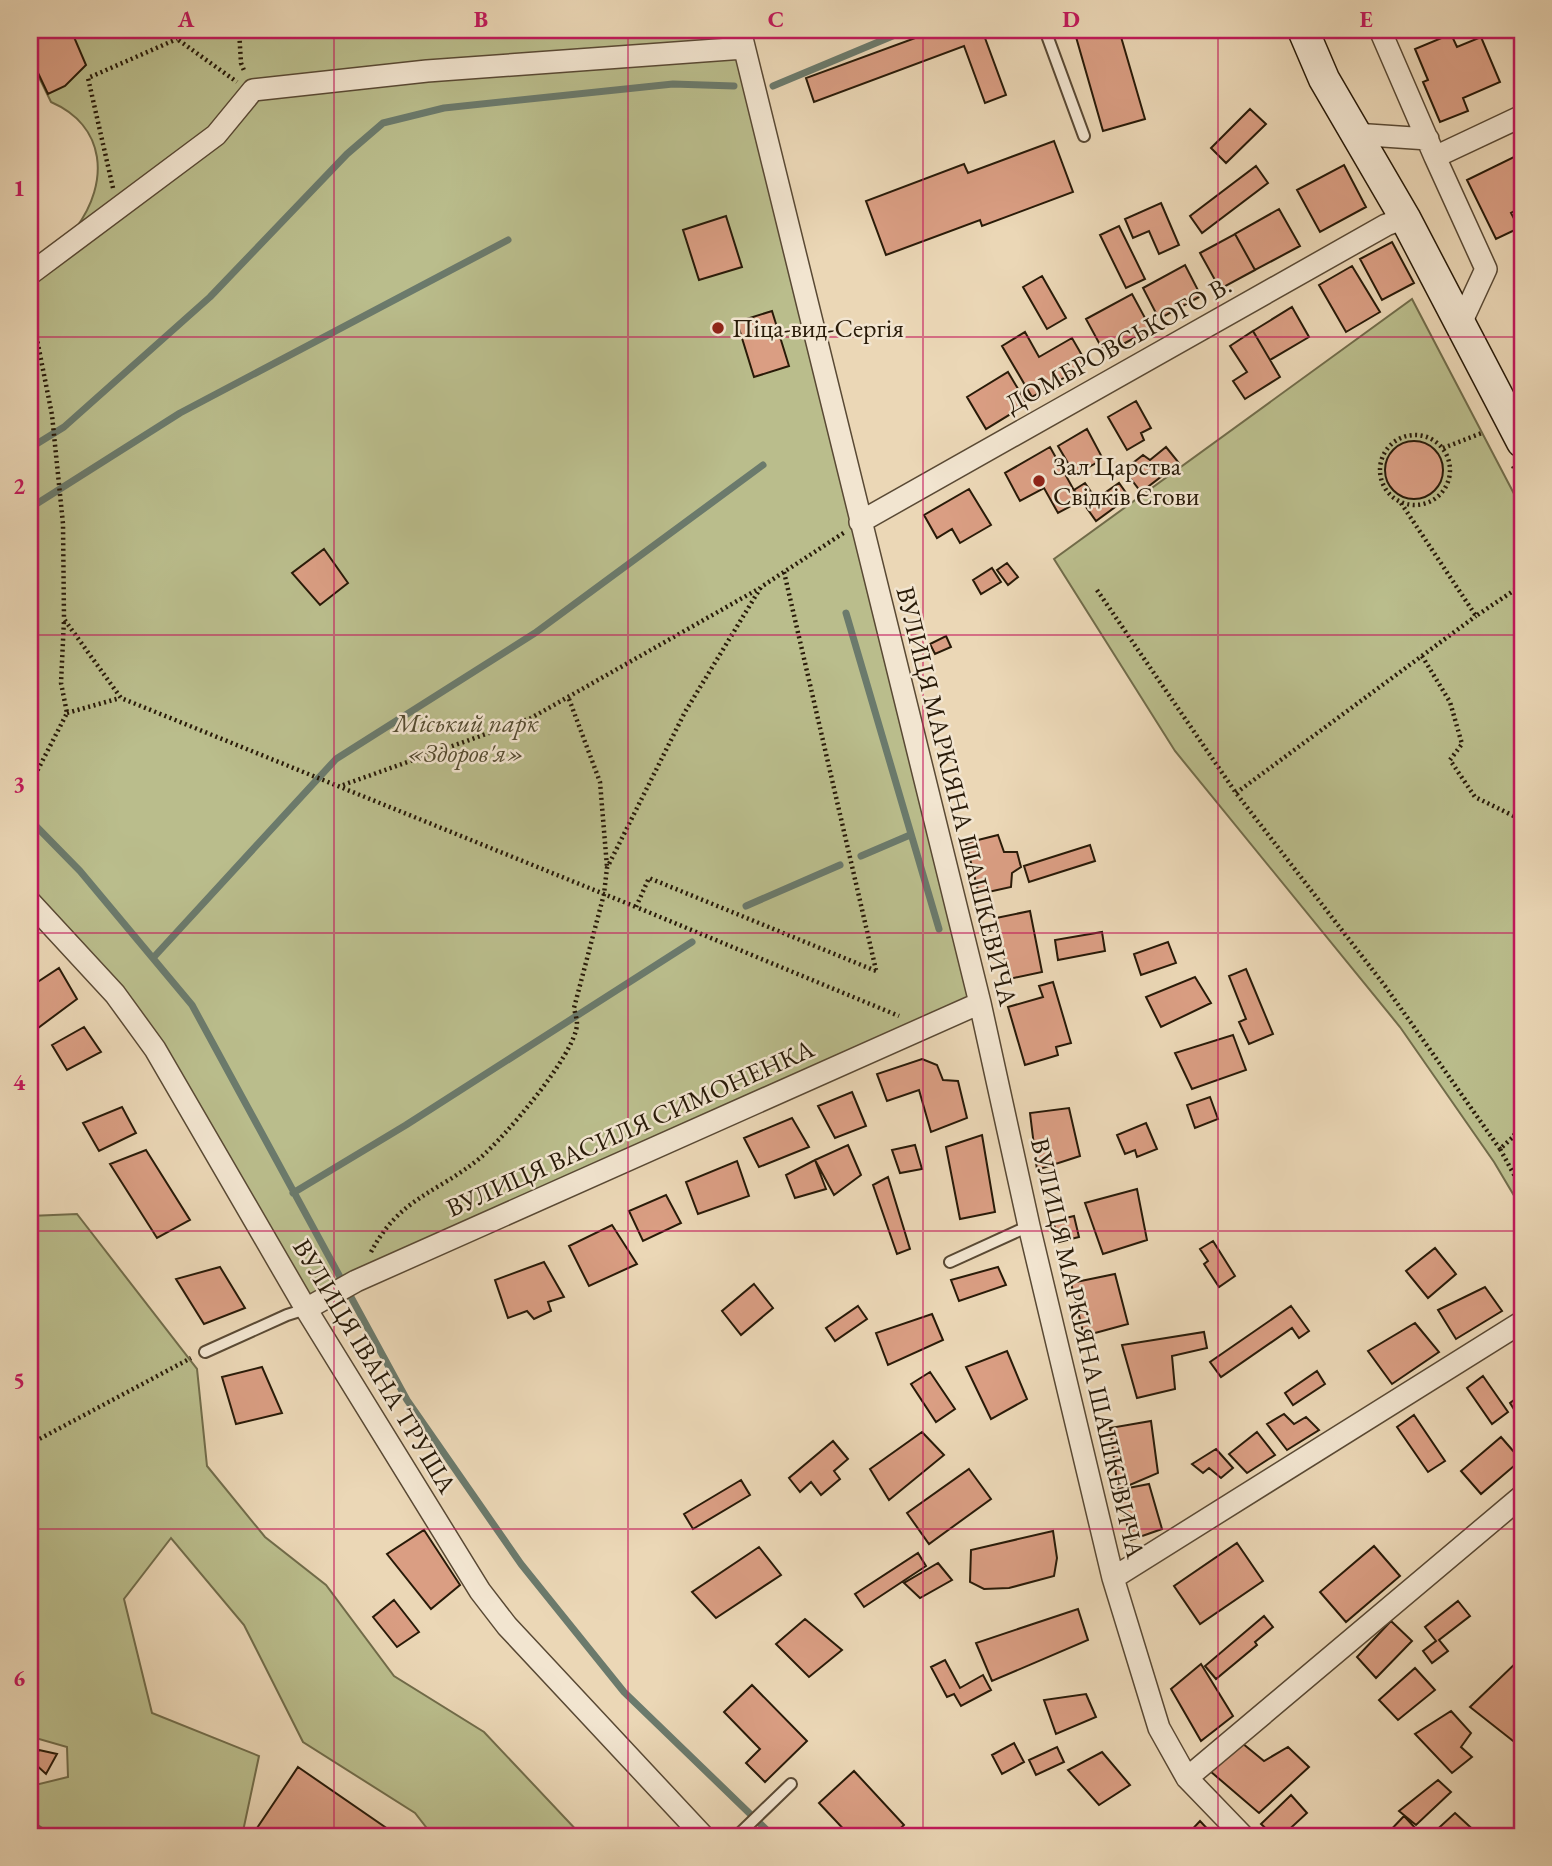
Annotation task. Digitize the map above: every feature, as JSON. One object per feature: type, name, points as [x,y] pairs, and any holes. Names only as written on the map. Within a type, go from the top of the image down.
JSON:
[{"type":"street","points":[[1303,30],[1324,79],[1405,218],[1522,442]]},
{"type":"street","points":[[1380,30],[1486,269],[1461,323]]},
{"type":"street","points":[[30,274],[216,135],[248,88],[742,39]]},
{"type":"street","name":"ВУЛИЦЯ МАРКІЯНА ШАШКЕВИЧА","points":[[742,39],[980,1003],[1029,1226],[1113,1578],[1159,1728],[1187,1778],[1242,1836]]},
{"type":"street","points":[[1354,134],[1432,148],[1522,116]]},
{"type":"street","name":"ДОМБРОВСЬКОГО В.","points":[[860,522],[1386,225],[1405,218]]},
{"type":"street","name":"ВУЛИЦЯ ІВАНА ТРУША","points":[[30,902],[115,995],[155,1049],[306,1310],[480,1591],[507,1626],[703,1836]]},
{"type":"street","name":"ВУЛИЦЯ ВАСИЛЯ СИМОНЕНКА","points":[[306,1310],[333,1291],[980,1003]]},
{"type":"street","name":"ВУЛИЦЯ МАРКІЯНА ШАШКЕВИЧА","points":[[1113,1578],[1522,1322]]},
{"type":"street","points":[[1187,1778],[1522,1496]]},
{"type":"lane","points":[[1045,30],[1084,136]]},
{"type":"lane","points":[[950,1262],[1029,1226]]},
{"type":"lane","points":[[205,1352],[287,1315],[306,1310]]},
{"type":"lane","points":[[740,1833],[791,1784]]},
{"type":"path","points":[[177,30],[177,39]]},
{"type":"path","points":[[239,30],[241,63],[248,88]]},
{"type":"path","points":[[177,39],[248,88]]},
{"type":"path","points":[[118,210],[88,78],[177,39]]},
{"type":"path","points":[[30,304],[52,422],[61,500],[64,619],[61,683],[67,713],[30,785]]},
{"type":"path","points":[[1443,448],[1482,433]]},
{"type":"path","points":[[1400,502],[1423,504],[1442,492],[1450,470],[1443,448],[1424,436],[1412,435],[1391,444],[1380,464],[1380,476],[1384,487],[1400,502],[1476,616]]},
{"type":"path","points":[[342,786],[531,718],[569,699],[617,667],[761,587],[860,522]]},
{"type":"path","points":[[636,906],[649,878],[876,971],[784,572]]},
{"type":"path","points":[[1236,793],[1522,585]]},
{"type":"path","points":[[607,868],[685,712],[761,587]]},
{"type":"path","points":[[1097,590],[1236,793],[1385,986],[1500,1149],[1522,1189]]},
{"type":"path","points":[[64,619],[121,698],[636,906],[925,1027]]},
{"type":"path","points":[[1422,656],[1450,702],[1462,744],[1450,760],[1475,797],[1522,820]]},
{"type":"path","points":[[67,713],[121,698]]},
{"type":"path","points":[[356,1281],[379,1237],[398,1212],[480,1158],[533,1102],[572,1040],[577,1024],[574,1008],[604,894],[607,868],[600,782],[569,699]]},
{"type":"path","points":[[1500,1149],[1514,1136],[1522,1107]]},
{"type":"path","points":[[30,1444],[116,1395],[205,1352]]},
{"type":"green space","name":"Міський парк «Здоров'я»","points":[[30,30],[740,30],[980,1003],[306,1309],[155,1049],[30,902],[30,273],[76,228],[87,210],[98,174],[92,140],[83,125],[69,112],[51,102],[30,59]]},
{"type":"green space","points":[[1412,299],[1522,509],[1522,1209],[1494,1162],[1400,1027],[1175,751],[1054,559]]},
{"type":"green space","points":[[77,1214],[197,1369],[207,1466],[265,1537],[326,1585],[394,1676],[484,1732],[582,1836],[433,1836],[415,1813],[303,1742],[244,1625],[171,1538],[124,1599],[152,1713],[259,1756],[242,1836],[54,1836],[32,1821],[35,1785],[68,1777],[67,1747],[32,1737],[30,1718],[30,1216]]},
{"type":"building","points":[[30,30],[71,30],[86,65],[65,86],[48,94],[30,56]]},
{"type":"building","points":[[937,30],[982,30],[1006,95],[985,103],[964,46],[814,102],[806,78]]},
{"type":"building","points":[[1074,30],[1119,30],[1145,119],[1103,131]]},
{"type":"building","points":[[1451,34],[1457,47],[1481,37],[1500,82],[1463,98],[1468,111],[1440,122],[1423,82],[1428,80],[1415,49]]},
{"type":"building","points":[[1250,109],[1266,124],[1226,163],[1211,148]]},
{"type":"building","points":[[1054,141],[1073,192],[982,226],[980,220],[886,255],[866,201],[964,164],[968,173]]},
{"type":"building","points":[[1522,153],[1522,207],[1511,213],[1519,228],[1496,239],[1467,180]]},
{"type":"building","points":[[1344,165],[1366,207],[1320,232],[1297,190]]},
{"type":"building","points":[[1256,166],[1268,183],[1202,233],[1190,216]]},
{"type":"building","points":[[1161,203],[1179,245],[1159,254],[1149,231],[1133,238],[1125,219]]},
{"type":"building","points":[[1279,209],[1300,246],[1255,270],[1235,234]]},
{"type":"building","points":[[726,216],[742,267],[699,280],[683,230]]},
{"type":"building","points":[[1119,226],[1145,279],[1126,288],[1100,235]]},
{"type":"building","points":[[1235,234],[1255,270],[1220,289],[1200,253]]},
{"type":"building","points":[[1392,242],[1414,283],[1382,300],[1360,259]]},
{"type":"building","points":[[1185,265],[1201,296],[1159,319],[1143,288]]},
{"type":"building","points":[[1352,266],[1380,312],[1346,332],[1319,285]]},
{"type":"building","points":[[1042,276],[1066,318],[1047,329],[1023,287]]},
{"type":"building","points":[[1132,294],[1151,329],[1105,354],[1086,319]]},
{"type":"building","points":[[1292,307],[1309,337],[1270,360],[1253,331]]},
{"type":"building","points":[[772,311],[789,366],[754,377],[737,322]]},
{"type":"building","points":[[1253,331],[1280,377],[1245,399],[1233,381],[1247,372],[1230,346]]},
{"type":"building","points":[[1025,332],[1039,357],[1072,338],[1087,364],[1032,397],[1002,346]]},
{"type":"building","points":[[1008,372],[1027,404],[986,429],[967,397]]},
{"type":"building","points":[[1136,401],[1151,428],[1141,433],[1144,440],[1127,450],[1108,417]]},
{"type":"building","points":[[1087,429],[1103,459],[1075,475],[1058,446]]},
{"type":"building","points":[[1408,441],[1420,441],[1435,449],[1443,464],[1443,476],[1435,491],[1420,499],[1408,499],[1393,491],[1385,476],[1385,464],[1393,449]]},
{"type":"building","name":"Зал Царства Свідків Єгови","points":[[1050,447],[1080,501],[1058,513],[1044,488],[1020,501],[1005,473]]},
{"type":"building","points":[[1166,447],[1179,463],[1141,492],[1124,470],[1143,455],[1150,460]]},
{"type":"building","points":[[1085,483],[1096,499],[1119,483],[1129,497],[1096,521],[1074,490]]},
{"type":"building","points":[[969,489],[991,525],[960,543],[952,529],[937,538],[924,515]]},
{"type":"building","points":[[324,549],[348,583],[320,605],[292,573]]},
{"type":"building","points":[[1007,563],[1018,577],[1008,585],[997,570]]},
{"type":"building","points":[[992,568],[1001,582],[981,594],[973,580]]},
{"type":"building","points":[[946,636],[951,647],[935,654],[930,644]]},
{"type":"building","points":[[998,835],[1004,852],[1017,852],[1021,867],[1012,873],[1011,887],[979,894],[966,843]]},
{"type":"building","points":[[1090,845],[1095,861],[1029,882],[1024,866]]},
{"type":"building","points":[[1030,911],[1042,972],[1009,979],[996,918]]},
{"type":"building","points":[[1102,932],[1105,951],[1058,960],[1055,940]]},
{"type":"building","points":[[1168,942],[1176,963],[1141,975],[1134,954]]},
{"type":"building","points":[[59,968],[77,999],[30,1034],[30,987]]},
{"type":"building","points":[[1246,969],[1273,1034],[1249,1044],[1239,1022],[1246,1019],[1229,976]]},
{"type":"building","points":[[1195,977],[1211,1003],[1161,1027],[1146,997]]},
{"type":"building","points":[[1053,982],[1071,1043],[1056,1047],[1058,1055],[1025,1065],[1008,1007],[1043,997],[1039,986]]},
{"type":"building","points":[[84,1027],[101,1052],[67,1070],[52,1045]]},
{"type":"building","points":[[1233,1035],[1246,1070],[1192,1089],[1175,1053]]},
{"type":"building","points":[[922,1059],[937,1065],[943,1080],[958,1081],[967,1118],[931,1132],[919,1090],[887,1101],[877,1074]]},
{"type":"building","points":[[852,1092],[866,1126],[835,1138],[818,1106]]},
{"type":"building","points":[[1210,1097],[1218,1119],[1195,1128],[1187,1105]]},
{"type":"building","points":[[122,1107],[136,1133],[99,1151],[83,1123]]},
{"type":"building","points":[[1069,1108],[1080,1156],[1037,1170],[1030,1113]]},
{"type":"building","points":[[792,1118],[809,1147],[759,1167],[744,1138]]},
{"type":"building","points":[[1146,1123],[1157,1149],[1137,1157],[1135,1150],[1125,1154],[1117,1135]]},
{"type":"building","points":[[982,1135],[995,1212],[960,1219],[946,1147]]},
{"type":"building","points":[[848,1145],[861,1175],[834,1195],[815,1160]]},
{"type":"building","points":[[915,1145],[922,1169],[900,1173],[892,1150]]},
{"type":"building","points":[[146,1150],[190,1220],[157,1238],[110,1164]]},
{"type":"building","points":[[815,1160],[826,1189],[795,1198],[786,1175]]},
{"type":"building","points":[[737,1161],[749,1196],[698,1214],[686,1182]]},
{"type":"building","points":[[888,1177],[910,1249],[897,1254],[873,1185]]},
{"type":"building","points":[[1137,1189],[1147,1240],[1103,1254],[1085,1203]]},
{"type":"building","points":[[666,1195],[681,1223],[643,1241],[629,1211]]},
{"type":"building","points":[[1074,1216],[1079,1237],[1059,1242],[1053,1221]]},
{"type":"building","points":[[612,1225],[637,1264],[589,1286],[569,1246]]},
{"type":"building","points":[[1213,1241],[1235,1276],[1219,1287],[1204,1264],[1208,1261],[1200,1249]]},
{"type":"building","points":[[1435,1248],[1456,1274],[1428,1298],[1406,1271]]},
{"type":"building","points":[[544,1262],[564,1297],[548,1302],[551,1311],[534,1319],[527,1311],[508,1318],[495,1280]]},
{"type":"building","points":[[220,1267],[245,1308],[204,1324],[176,1279]]},
{"type":"building","points":[[998,1267],[1006,1285],[959,1301],[951,1280]]},
{"type":"building","points":[[1115,1274],[1128,1324],[1084,1336],[1071,1283]]},
{"type":"building","points":[[754,1284],[773,1308],[741,1335],[722,1311]]},
{"type":"building","points":[[1485,1287],[1502,1311],[1456,1339],[1438,1310]]},
{"type":"building","points":[[858,1306],[867,1319],[835,1341],[826,1328]]},
{"type":"building","points":[[1291,1306],[1309,1331],[1299,1338],[1292,1328],[1221,1377],[1210,1362]]},
{"type":"building","points":[[932,1314],[943,1340],[888,1365],[876,1333]]},
{"type":"building","points":[[1415,1323],[1439,1352],[1392,1384],[1368,1351]]},
{"type":"building","points":[[1204,1332],[1207,1348],[1172,1356],[1175,1389],[1137,1398],[1122,1345]]},
{"type":"building","points":[[1007,1351],[1027,1399],[991,1419],[966,1367]]},
{"type":"building","points":[[262,1367],[282,1413],[236,1424],[222,1377]]},
{"type":"building","points":[[1317,1371],[1325,1384],[1293,1405],[1285,1393]]},
{"type":"building","points":[[930,1372],[955,1409],[936,1422],[911,1384]]},
{"type":"building","points":[[1483,1376],[1508,1412],[1492,1424],[1467,1388]]},
{"type":"building","points":[[1522,1394],[1522,1422],[1510,1403]]},
{"type":"building","points":[[1284,1414],[1294,1424],[1306,1417],[1319,1430],[1287,1450],[1267,1424]]},
{"type":"building","points":[[1414,1415],[1445,1461],[1428,1472],[1397,1427]]},
{"type":"building","points":[[1151,1421],[1158,1473],[1118,1490],[1110,1428]]},
{"type":"building","points":[[922,1432],[944,1455],[889,1500],[870,1469]]},
{"type":"building","points":[[1257,1432],[1275,1455],[1247,1473],[1229,1454]]},
{"type":"building","points":[[1501,1437],[1521,1460],[1481,1494],[1461,1471]]},
{"type":"building","points":[[833,1441],[848,1459],[834,1471],[840,1479],[821,1495],[811,1482],[800,1492],[789,1478]]},
{"type":"building","points":[[1216,1449],[1233,1468],[1221,1478],[1209,1468],[1203,1473],[1192,1464]]},
{"type":"building","points":[[969,1469],[991,1499],[929,1544],[907,1513]]},
{"type":"building","points":[[741,1480],[750,1495],[693,1529],[684,1514]]},
{"type":"building","points":[[1149,1484],[1162,1529],[1131,1540],[1118,1490]]},
{"type":"building","points":[[424,1530],[460,1585],[431,1609],[387,1554]]},
{"type":"building","points":[[1053,1531],[1057,1558],[1054,1576],[1009,1588],[984,1589],[970,1582],[971,1550]]},
{"type":"building","points":[[1237,1543],[1263,1581],[1200,1624],[1174,1586]]},
{"type":"building","points":[[1374,1546],[1400,1576],[1346,1622],[1320,1592]]},
{"type":"building","points":[[759,1547],[781,1575],[716,1618],[692,1592]]},
{"type":"building","points":[[918,1553],[926,1566],[864,1607],[855,1594]]},
{"type":"building","points":[[938,1563],[952,1580],[920,1598],[904,1583]]},
{"type":"building","points":[[394,1600],[419,1632],[397,1647],[373,1617]]},
{"type":"building","points":[[1458,1601],[1470,1616],[1439,1640],[1448,1651],[1432,1663],[1423,1651],[1436,1641],[1425,1627]]},
{"type":"building","points":[[1078,1609],[1088,1640],[992,1681],[976,1643]]},
{"type":"building","points":[[1264,1616],[1273,1627],[1255,1642],[1257,1645],[1216,1679],[1205,1666]]},
{"type":"building","points":[[805,1619],[842,1650],[809,1677],[776,1644]]},
{"type":"building","points":[[1391,1621],[1412,1641],[1376,1678],[1357,1657]]},
{"type":"building","points":[[1522,1657],[1522,1748],[1470,1707]]},
{"type":"building","points":[[945,1660],[960,1688],[983,1675],[991,1690],[961,1706],[954,1694],[947,1697],[931,1667]]},
{"type":"building","points":[[1201,1664],[1233,1716],[1201,1741],[1171,1689]]},
{"type":"building","points":[[1415,1668],[1435,1690],[1398,1720],[1379,1700]]},
{"type":"building","points":[[752,1685],[807,1741],[765,1782],[746,1763],[760,1749],[724,1712]]},
{"type":"building","points":[[1086,1694],[1096,1717],[1056,1734],[1044,1700]]},
{"type":"building","points":[[1451,1711],[1471,1733],[1461,1747],[1472,1757],[1452,1773],[1415,1734]]},
{"type":"building","points":[[1014,1743],[1024,1762],[1002,1774],[992,1755]]},
{"type":"building","points":[[1242,1743],[1264,1761],[1288,1747],[1309,1767],[1259,1813],[1210,1771]]},
{"type":"building","points":[[1057,1747],[1064,1762],[1036,1775],[1029,1760]]},
{"type":"building","points":[[39,1750],[57,1754],[46,1774],[33,1762]]},
{"type":"building","points":[[1102,1752],[1130,1785],[1099,1805],[1068,1770]]},
{"type":"building","points":[[298,1767],[398,1836],[262,1836],[255,1831]]},
{"type":"building","points":[[854,1771],[904,1825],[892,1836],[850,1836],[819,1803]]},
{"type":"building","points":[[1438,1780],[1451,1792],[1416,1825],[1399,1811]]},
{"type":"building","points":[[1291,1795],[1307,1813],[1282,1836],[1274,1836],[1261,1824]]},
{"type":"building","points":[[1455,1813],[1480,1836],[1430,1836]]},
{"type":"building","points":[[1404,1816],[1419,1832],[1416,1836],[1385,1836]]},
{"type":"building","points":[[1200,1821],[1214,1836],[1186,1836]]},
{"type":"waterway","points":[[773,86],[907,30]]},
{"type":"waterway","points":[[30,448],[64,427],[210,297],[347,154],[383,123],[444,108],[673,84],[734,86]]},
{"type":"waterway","points":[[30,508],[180,413],[508,240]]},
{"type":"waterway","points":[[153,958],[336,759],[535,633],[763,465]]},
{"type":"waterway","points":[[846,613],[939,929]]},
{"type":"waterway","points":[[30,820],[80,871],[192,1005],[407,1400],[521,1564],[624,1692],[773,1836]]},
{"type":"waterway","points":[[861,856],[910,835]]},
{"type":"waterway","points":[[746,906],[840,865]]},
{"type":"waterway","points":[[293,1193],[406,1125],[692,942]]},
{"type":"place","name":"Піца-вид-Сергія","points":[[718,328]]},
{"type":"place","name":"Зал Царства Свідків Єгови","points":[[1039,481]]}]
